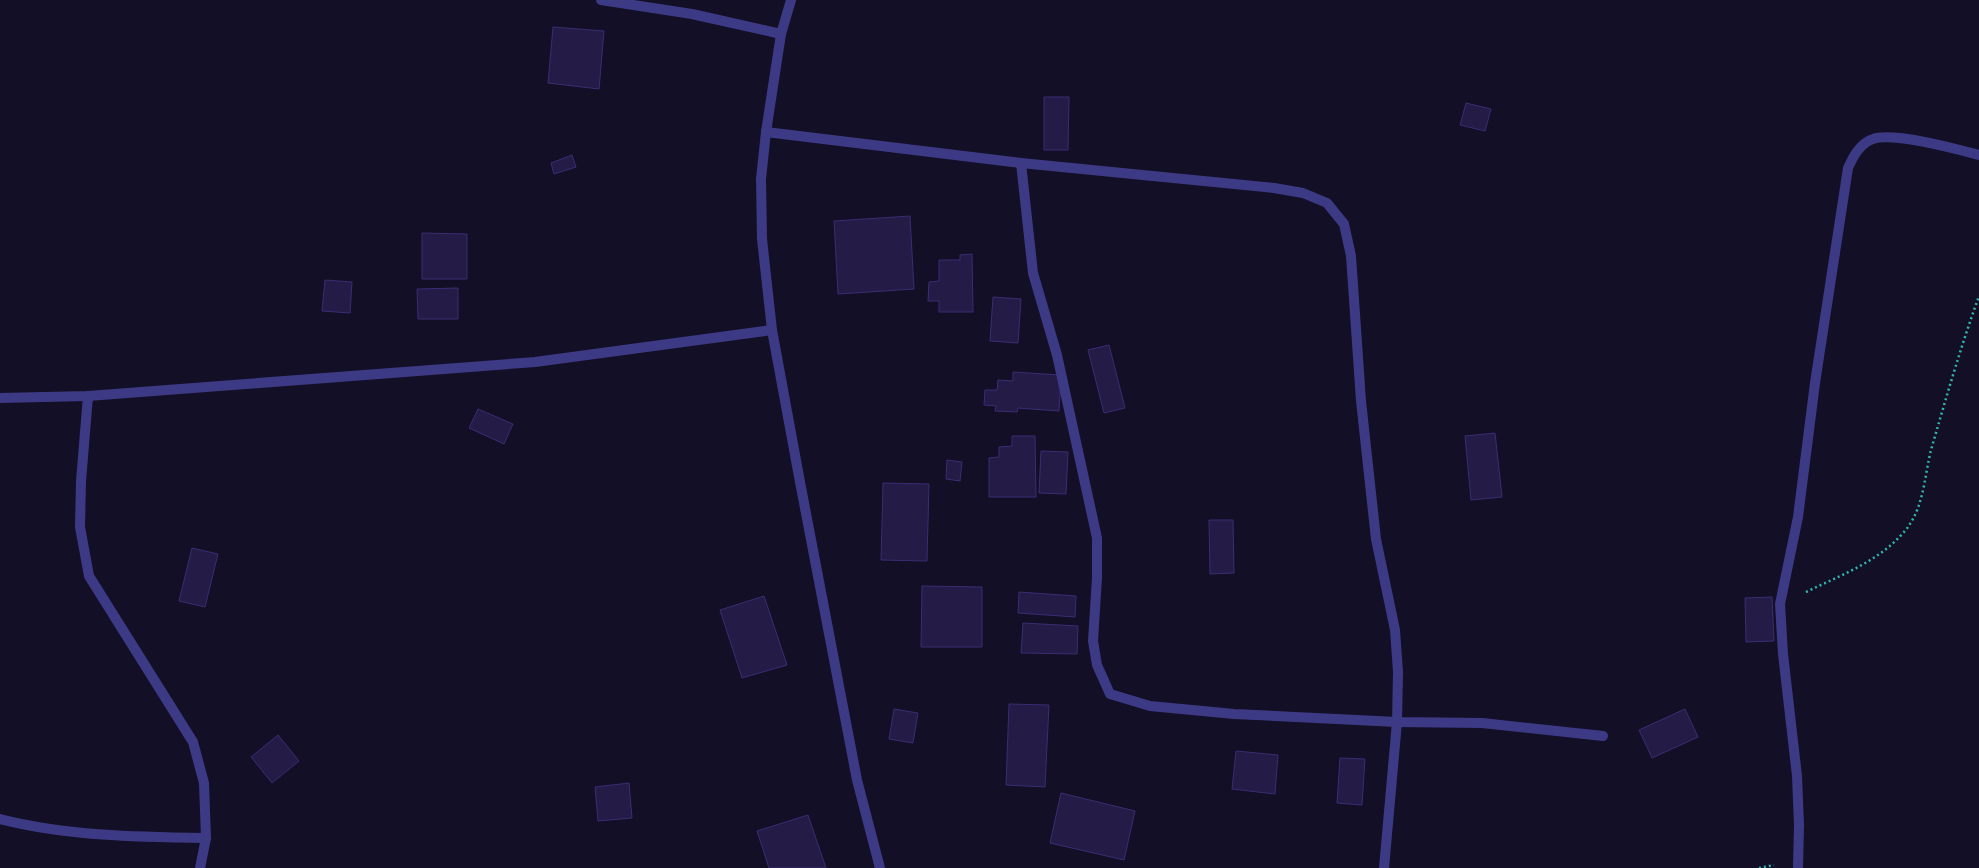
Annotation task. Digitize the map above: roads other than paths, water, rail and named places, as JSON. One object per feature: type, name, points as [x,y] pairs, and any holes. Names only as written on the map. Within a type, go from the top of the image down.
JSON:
[{"type":"street","points":[[601,0],[692,14],[781,34]]},
{"type":"street","points":[[791,0],[781,34],[766,132],[761,179],[762,239],[772,330],[857,780],[880,868]]},
{"type":"street","points":[[766,132],[1021,163],[1303,193],[1327,203],[1344,224],[1351,256],[1361,401],[1376,538],[1395,630],[1398,672],[1397,722],[1384,868]]},
{"type":"street","points":[[1798,868],[1799,825],[1797,776],[1782,654],[1780,604],[1798,517],[1814,383],[1848,168],[1854,155],[1862,146],[1873,139],[1892,138],[1934,143],[1979,155]]},
{"type":"street","points":[[1021,163],[1033,273],[1058,355],[1097,538],[1097,578],[1093,641],[1097,665],[1110,694],[1150,706],[1226,713],[1397,722],[1482,723],[1603,736]]},
{"type":"street","points":[[0,398],[88,396],[535,362],[772,330]]},
{"type":"street","points":[[88,396],[81,481],[80,527],[89,576],[193,742],[204,783],[206,838],[200,868]]},
{"type":"street","points":[[0,819],[33,827],[93,833],[138,837],[206,838]]}]
